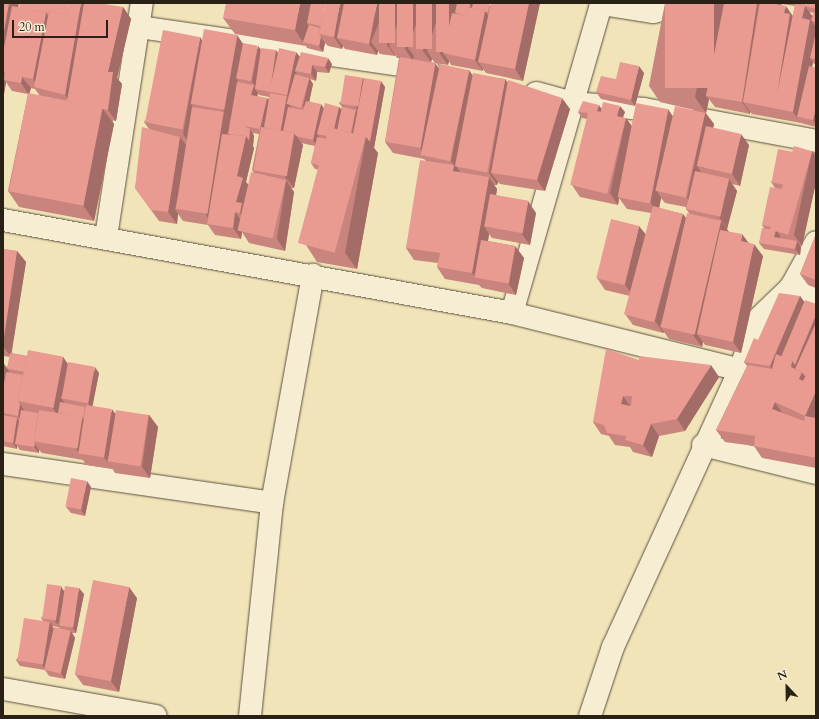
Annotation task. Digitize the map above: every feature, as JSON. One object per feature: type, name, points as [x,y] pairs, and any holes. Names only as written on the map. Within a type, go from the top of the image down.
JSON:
[{"type":"street","points":[[106,237],[142,3]]},
{"type":"street","points":[[512,313],[600,8],[608,5],[652,12],[675,7],[676,3]]},
{"type":"street","points":[[139,27],[450,72]]},
{"type":"street","points":[[519,88],[573,103],[644,108],[816,141]]},
{"type":"street","points":[[3,220],[106,237],[512,313],[740,370]]},
{"type":"street","points":[[590,716],[613,647],[703,445],[740,370],[757,320],[791,287],[816,242]]},
{"type":"street","points":[[250,716],[272,503],[313,275]]},
{"type":"street","points":[[791,287],[816,296]]},
{"type":"street","points":[[703,445],[816,473]]},
{"type":"street","points":[[3,464],[272,503]]},
{"type":"street","points":[[3,689],[156,716]]},
{"type":"building","points":[[3,3],[9,3],[3,37]]},
{"type":"building","points":[[20,3],[69,3],[67,15],[49,11],[48,13],[19,8]]},
{"type":"building","points":[[69,3],[81,3],[65,95],[34,87],[49,11],[67,15]]},
{"type":"building","points":[[84,3],[98,3],[123,7],[108,72],[113,72],[108,110],[67,101]]},
{"type":"building","points":[[226,3],[300,3],[295,30],[223,18]]},
{"type":"building","points":[[311,3],[326,3],[321,26],[307,23]]},
{"type":"building","points":[[326,3],[340,3],[334,37],[319,34]]},
{"type":"building","points":[[344,3],[377,3],[369,44],[337,38]]},
{"type":"building","points":[[379,3],[395,3],[395,43],[379,43]]},
{"type":"building","points":[[397,3],[413,3],[413,47],[397,47]]},
{"type":"building","points":[[416,3],[432,3],[432,49],[416,49]]},
{"type":"building","points":[[436,3],[449,3],[449,52],[436,52]]},
{"type":"building","points":[[457,3],[470,3],[466,16],[455,13]]},
{"type":"building","points":[[473,3],[490,3],[488,12],[472,8]]},
{"type":"building","points":[[491,3],[529,3],[515,69],[478,62]]},
{"type":"building","points":[[665,3],[714,3],[714,88],[665,88]]},
{"type":"building","points":[[724,3],[757,3],[742,102],[706,96]]},
{"type":"building","points":[[760,3],[776,3],[786,6],[784,13],[790,14],[777,94],[795,4],[805,6],[802,18],[810,20],[793,112],[743,102]]},
{"type":"building","points":[[801,3],[816,3],[816,9],[801,5]]},
{"type":"building","points":[[12,6],[46,13],[33,79],[22,77],[21,83],[4,80],[5,72],[3,71],[3,53]]},
{"type":"building","points":[[468,7],[485,11],[475,60],[443,53],[452,13],[466,16]]},
{"type":"building","points":[[816,11],[816,22],[811,20]]},
{"type":"building","points":[[309,25],[320,28],[319,34],[321,37],[319,46],[303,42]]},
{"type":"building","points":[[204,29],[237,35],[224,110],[191,104]]},
{"type":"building","points":[[163,30],[200,37],[182,130],[145,122]]},
{"type":"building","points":[[816,32],[816,59],[810,58]]},
{"type":"building","points":[[243,43],[258,46],[251,81],[236,78]]},
{"type":"building","points":[[261,48],[276,50],[271,84],[279,48],[296,52],[287,95],[255,89]]},
{"type":"building","points":[[301,52],[328,58],[325,67],[312,65],[311,74],[295,71]]},
{"type":"building","points":[[400,57],[435,63],[421,148],[385,142]]},
{"type":"building","points":[[620,62],[639,66],[631,100],[596,92],[601,76],[616,79]]},
{"type":"building","points":[[440,64],[469,70],[450,161],[421,155]]},
{"type":"building","points":[[809,66],[816,68],[816,108],[813,120],[797,117]]},
{"type":"building","points":[[473,73],[505,79],[487,173],[455,166]]},
{"type":"building","points":[[295,74],[309,78],[301,108],[286,104]]},
{"type":"building","points":[[345,75],[363,78],[358,106],[340,104]]},
{"type":"building","points":[[364,78],[381,81],[370,142],[366,137],[353,134]]},
{"type":"building","points":[[508,80],[562,98],[537,180],[491,173]]},
{"type":"building","points":[[237,82],[254,85],[251,95],[267,98],[260,129],[244,126],[250,129],[249,140],[246,136],[228,134]]},
{"type":"building","points":[[28,93],[103,108],[84,206],[9,191]]},
{"type":"building","points":[[270,93],[287,96],[281,130],[264,127]]},
{"type":"building","points":[[306,101],[321,104],[313,140],[296,136],[294,133],[283,131],[288,107],[303,110]]},
{"type":"building","points":[[583,101],[599,105],[597,111],[589,109],[588,113],[578,112]]},
{"type":"building","points":[[603,102],[620,106],[617,117],[601,113]]},
{"type":"building","points":[[325,103],[339,107],[334,129],[329,127],[327,136],[317,134]]},
{"type":"building","points":[[636,103],[668,109],[650,204],[618,197]]},
{"type":"building","points":[[675,106],[705,113],[686,198],[655,191]]},
{"type":"building","points":[[192,107],[224,112],[207,214],[176,209]]},
{"type":"building","points":[[342,107],[356,110],[351,132],[337,129]]},
{"type":"building","points":[[589,109],[626,118],[607,194],[570,185]]},
{"type":"building","points":[[706,126],[741,134],[732,174],[697,166]]},
{"type":"building","points":[[142,127],[180,137],[168,212],[151,210],[135,188]]},
{"type":"building","points":[[261,127],[294,133],[287,176],[253,170]]},
{"type":"building","points":[[329,127],[366,137],[335,253],[298,243]]},
{"type":"building","points":[[222,134],[246,136],[237,176],[243,178],[236,202],[242,203],[240,213],[235,212],[233,228],[207,224]]},
{"type":"building","points":[[317,137],[326,139],[321,166],[311,163]]},
{"type":"building","points":[[794,146],[812,151],[788,235],[770,230]]},
{"type":"building","points":[[778,149],[793,152],[786,185],[772,182]]},
{"type":"building","points":[[420,160],[454,165],[453,171],[489,177],[472,273],[437,267],[440,253],[406,248]]},
{"type":"building","points":[[695,171],[729,179],[720,217],[686,209]]},
{"type":"building","points":[[251,172],[286,180],[273,239],[238,230]]},
{"type":"building","points":[[770,187],[782,189],[781,194],[784,195],[777,228],[762,225]]},
{"type":"building","points":[[490,194],[528,201],[523,233],[484,226]]},
{"type":"building","points":[[653,206],[683,214],[654,322],[624,314]]},
{"type":"building","points":[[687,213],[721,221],[695,335],[661,327]]},
{"type":"building","points":[[611,219],[639,226],[624,285],[596,278]]},
{"type":"building","points":[[762,228],[776,230],[774,237],[797,241],[795,249],[759,243]]},
{"type":"building","points":[[720,230],[742,234],[741,241],[754,244],[733,342],[697,334]]},
{"type":"building","points":[[816,234],[816,280],[800,274]]},
{"type":"building","points":[[481,240],[515,246],[509,284],[474,277]]},
{"type":"building","points":[[3,249],[17,251],[3,343]]},
{"type":"building","points":[[779,293],[800,296],[770,366],[744,362],[754,338],[758,340]]},
{"type":"building","points":[[805,300],[816,304],[816,315],[795,365],[792,361],[781,357]]},
{"type":"building","points":[[816,323],[816,354],[806,376],[802,372],[795,369]]},
{"type":"building","points":[[606,349],[639,360],[639,356],[711,365],[677,419],[651,424],[643,445],[625,440],[626,436],[607,433],[604,425],[593,422]],"holes":[[[623,396],[632,396],[631,406],[621,404]]]},
{"type":"building","points":[[28,350],[63,357],[53,408],[18,401]]},
{"type":"building","points":[[10,353],[27,356],[24,372],[7,369]]},
{"type":"building","points":[[776,354],[792,361],[791,367],[802,372],[799,379],[803,381],[816,354],[816,391],[805,416],[816,418],[816,458],[754,446],[755,436],[716,430],[748,365],[772,369]],"holes":[[[775,402],[805,416],[804,421],[772,409]]]},
{"type":"building","points":[[68,362],[95,367],[88,403],[62,398]]},
{"type":"building","points":[[6,372],[23,375],[18,401],[20,404],[18,416],[3,413],[3,390]]},
{"type":"building","points":[[60,402],[85,407],[83,419],[82,417],[58,413]]},
{"type":"building","points":[[86,405],[112,409],[104,457],[78,453]]},
{"type":"building","points":[[21,410],[38,413],[34,447],[15,444]]},
{"type":"building","points":[[39,410],[82,417],[77,448],[34,442]]},
{"type":"building","points":[[116,410],[149,415],[140,467],[108,461]]},
{"type":"building","points":[[3,415],[17,418],[13,443],[3,441]]},
{"type":"building","points":[[71,478],[87,481],[81,510],[65,506]]},
{"type":"building","points":[[93,580],[129,587],[111,681],[75,674]]},
{"type":"building","points":[[47,584],[61,586],[56,621],[42,619]]},
{"type":"building","points":[[65,586],[79,588],[73,628],[59,626]]},
{"type":"building","points":[[24,618],[50,622],[43,665],[17,660]]},
{"type":"building","points":[[54,627],[71,631],[61,674],[44,670]]}]
